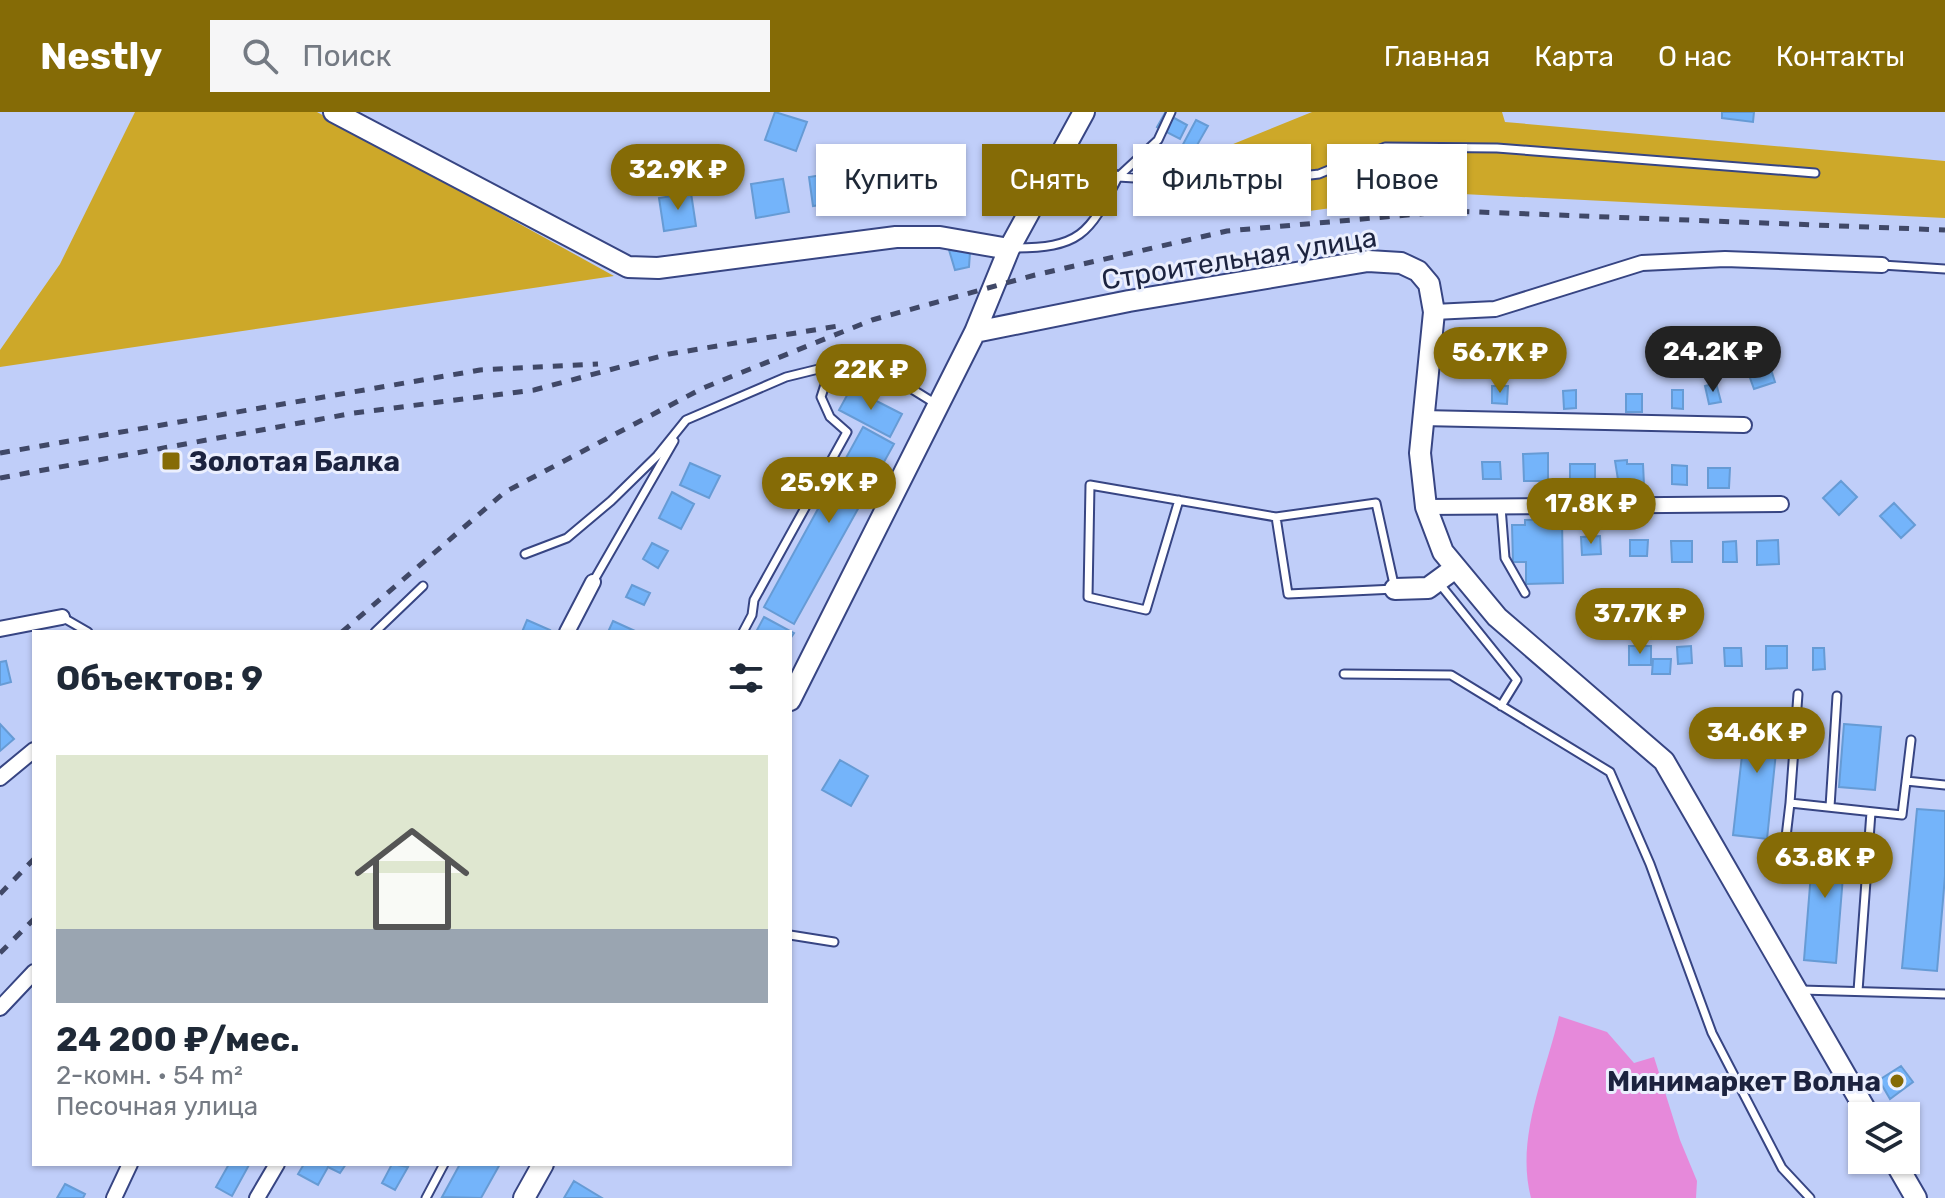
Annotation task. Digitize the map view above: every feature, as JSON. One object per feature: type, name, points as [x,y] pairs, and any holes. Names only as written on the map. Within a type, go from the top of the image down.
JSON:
[{"type":"street","points":[[334,112],[628,267],[658,268],[896,237],[940,237],[1009,249]]},
{"type":"street","points":[[1066,144],[1084,112]]},
{"type":"street","points":[[792,696],[975,332],[1009,249],[1027,216]]},
{"type":"street","points":[[1434,312],[1495,309],[1642,263],[1725,259],[1882,265]]},
{"type":"street","name":"Строительная улица","points":[[975,332],[1129,301],[1368,261],[1401,263],[1418,271],[1429,284],[1434,312],[1420,453],[1426,507],[1443,552],[1454,569],[1497,617],[1664,761],[1862,1102]]},
{"type":"street","points":[[1422,418],[1744,425]]},
{"type":"street","points":[[1426,507],[1781,504]]},
{"type":"street","points":[[1395,589],[1428,588],[1454,569]]},
{"type":"street","points":[[568,630],[593,582]]},
{"type":"street","points":[[0,629],[62,617]]},
{"type":"street","points":[[0,778],[32,752]]},
{"type":"street","points":[[0,1008],[32,974]]},
{"type":"street","points":[[114,1198],[129,1166]]},
{"type":"street","points":[[257,1198],[276,1166]]},
{"type":"street","points":[[524,1198],[542,1166]]},
{"type":"street","points":[[1902,1174],[1916,1198]]},
{"type":"lane","points":[[1009,249],[1045,248],[1072,239],[1094,224],[1118,177],[1158,140],[1171,112]]},
{"type":"lane","points":[[1118,177],[1233,184],[1319,174],[1385,147],[1497,148],[1815,173]]},
{"type":"lane","points":[[1882,265],[1945,269]]},
{"type":"lane","points":[[525,554],[567,538],[657,456],[686,420],[786,377],[843,363],[899,381],[938,405]]},
{"type":"lane","points":[[744,630],[752,615],[754,600],[847,432],[830,417],[821,397],[831,366]]},
{"type":"lane","points":[[593,582],[686,420]]},
{"type":"lane","points":[[1179,500],[1146,610],[1088,597],[1090,485],[1179,500],[1276,517],[1376,503],[1395,589],[1288,594],[1276,517]]},
{"type":"lane","points":[[1501,507],[1505,558],[1525,593]]},
{"type":"lane","points":[[1437,582],[1517,680],[1501,706]]},
{"type":"lane","points":[[377,630],[423,586]]},
{"type":"lane","points":[[62,617],[85,630]]},
{"type":"lane","points":[[1344,674],[1451,675],[1610,772],[1650,864],[1712,1033],[1782,1168],[1810,1198]]},
{"type":"lane","points":[[1786,837],[1798,694]]},
{"type":"lane","points":[[1830,807],[1837,696]]},
{"type":"lane","points":[[1790,803],[1902,815],[1911,740]]},
{"type":"lane","points":[[1906,781],[1945,785]]},
{"type":"lane","points":[[1858,991],[1871,812]]},
{"type":"lane","points":[[792,935],[834,942]]},
{"type":"lane","points":[[1795,989],[1945,994]]},
{"type":"lane","points":[[426,1198],[443,1166]]},
{"type":"shaded area","points":[[135,112],[317,112],[614,276],[0,367],[0,350],[60,264]]},
{"type":"shaded area","points":[[1312,112],[1502,112],[1505,122],[1945,161],[1945,218],[1467,194],[1467,144],[1327,144],[1327,209],[1311,211],[1311,144],[1233,144]]},
{"type":"shaded area","points":[[1559,1016],[1607,1032],[1634,1063],[1654,1057],[1680,1140],[1697,1181],[1696,1198],[1531,1198],[1527,1175],[1529,1129]]},
{"type":"building","points":[[775,112],[807,122],[796,151],[765,140]]},
{"type":"building","points":[[1722,112],[1754,112],[1753,122],[1722,118]]},
{"type":"building","points":[[1165,113],[1187,125],[1180,139],[1157,127]]},
{"type":"building","points":[[1196,120],[1208,126],[1198,144],[1183,144]]},
{"type":"building","points":[[816,176],[816,206],[813,206],[809,177]]},
{"type":"building","points":[[783,179],[789,212],[756,218],[751,184]]},
{"type":"building","points":[[691,193],[696,226],[664,231],[659,198]]},
{"type":"building","points":[[949,250],[970,252],[969,267],[955,270]]},
{"type":"building","points":[[1768,360],[1775,382],[1754,389],[1746,367]]},
{"type":"building","points":[[1716,383],[1721,402],[1709,404],[1705,386]]},
{"type":"building","points":[[1492,386],[1508,386],[1507,404],[1492,403]]},
{"type":"building","points":[[851,388],[902,414],[890,437],[839,410]]},
{"type":"building","points":[[1576,390],[1576,408],[1564,409],[1563,391]]},
{"type":"building","points":[[1672,390],[1683,390],[1683,409],[1672,408]]},
{"type":"building","points":[[1626,394],[1642,394],[1642,412],[1626,412]]},
{"type":"building","points":[[863,427],[894,444],[794,624],[764,607]]},
{"type":"building","points":[[1548,453],[1548,481],[1524,481],[1523,454]]},
{"type":"building","points":[[1627,460],[1627,464],[1643,464],[1644,485],[1619,486],[1615,461]]},
{"type":"building","points":[[1482,462],[1500,462],[1501,479],[1483,479]]},
{"type":"building","points":[[690,463],[720,476],[709,498],[680,485]]},
{"type":"building","points":[[1570,464],[1595,464],[1595,483],[1570,484]]},
{"type":"building","points":[[1672,465],[1687,466],[1687,485],[1672,484]]},
{"type":"building","points":[[1708,468],[1730,468],[1729,488],[1708,488]]},
{"type":"building","points":[[1841,481],[1857,497],[1839,515],[1823,498]]},
{"type":"building","points":[[672,492],[694,504],[681,529],[659,518]]},
{"type":"building","points":[[1894,503],[1915,525],[1901,538],[1880,516]]},
{"type":"building","points":[[1562,519],[1563,583],[1526,584],[1526,562],[1513,562],[1512,525],[1525,525],[1525,520]]},
{"type":"building","points":[[1600,536],[1601,554],[1582,555],[1581,537]]},
{"type":"building","points":[[1630,540],[1648,540],[1647,556],[1630,556]]},
{"type":"building","points":[[1778,540],[1779,564],[1757,565],[1757,541]]},
{"type":"building","points":[[1671,541],[1692,541],[1692,562],[1672,562]]},
{"type":"building","points":[[1736,541],[1737,562],[1723,562],[1723,542]]},
{"type":"building","points":[[652,543],[668,551],[658,568],[643,559]]},
{"type":"building","points":[[632,585],[650,593],[644,605],[626,597]]},
{"type":"building","points":[[764,617],[788,630],[757,630]]},
{"type":"building","points":[[527,620],[550,630],[523,630]]},
{"type":"building","points":[[613,621],[633,630],[609,630]]},
{"type":"building","points":[[1629,646],[1651,646],[1651,665],[1629,665]]},
{"type":"building","points":[[1691,646],[1692,663],[1678,664],[1677,647]]},
{"type":"building","points":[[1766,646],[1787,646],[1787,668],[1766,669]]},
{"type":"building","points":[[1724,648],[1741,648],[1742,666],[1725,666]]},
{"type":"building","points":[[1813,648],[1824,648],[1825,669],[1813,670]]},
{"type":"building","points":[[1653,659],[1671,659],[1670,674],[1652,674]]},
{"type":"building","points":[[6,661],[11,682],[0,685],[0,662]]},
{"type":"building","points":[[1747,711],[1780,714],[1767,839],[1733,835]]},
{"type":"building","points":[[0,724],[14,739],[0,751]]},
{"type":"building","points":[[1844,724],[1881,727],[1875,790],[1839,787]]},
{"type":"building","points":[[840,760],[868,776],[851,806],[822,790]]},
{"type":"building","points":[[1917,809],[1945,811],[1945,876],[1937,971],[1902,968]]},
{"type":"building","points":[[1814,836],[1846,839],[1836,963],[1804,960]]},
{"type":"building","points":[[1901,1066],[1913,1082],[1890,1099],[1879,1080]]},
{"type":"building","points":[[228,1166],[248,1166],[232,1196],[216,1187]]},
{"type":"building","points":[[303,1166],[345,1166],[340,1173],[328,1167],[318,1185],[298,1174]]},
{"type":"building","points":[[391,1166],[408,1167],[395,1190],[382,1183]]},
{"type":"building","points":[[459,1166],[499,1166],[481,1198],[442,1197]]},
{"type":"building","points":[[574,1181],[602,1198],[564,1198]]},
{"type":"building","points":[[65,1184],[85,1194],[83,1198],[57,1198]]},
{"type":"railway","points":[[344,630],[505,492],[703,388],[872,320],[1035,275],[1227,231],[1453,211],[1945,230]]},
{"type":"railway","points":[[0,478],[354,413],[534,390],[669,354],[838,326]]},
{"type":"railway","points":[[0,453],[480,370],[598,364]]},
{"type":"railway","points":[[0,894],[32,861]]},
{"type":"railway","points":[[0,953],[32,921]]},
{"type":"place","name":"Золотая Балка","points":[[171,461]]},
{"type":"place","name":"Минимаркет Волна","points":[[1897,1081]]}]
